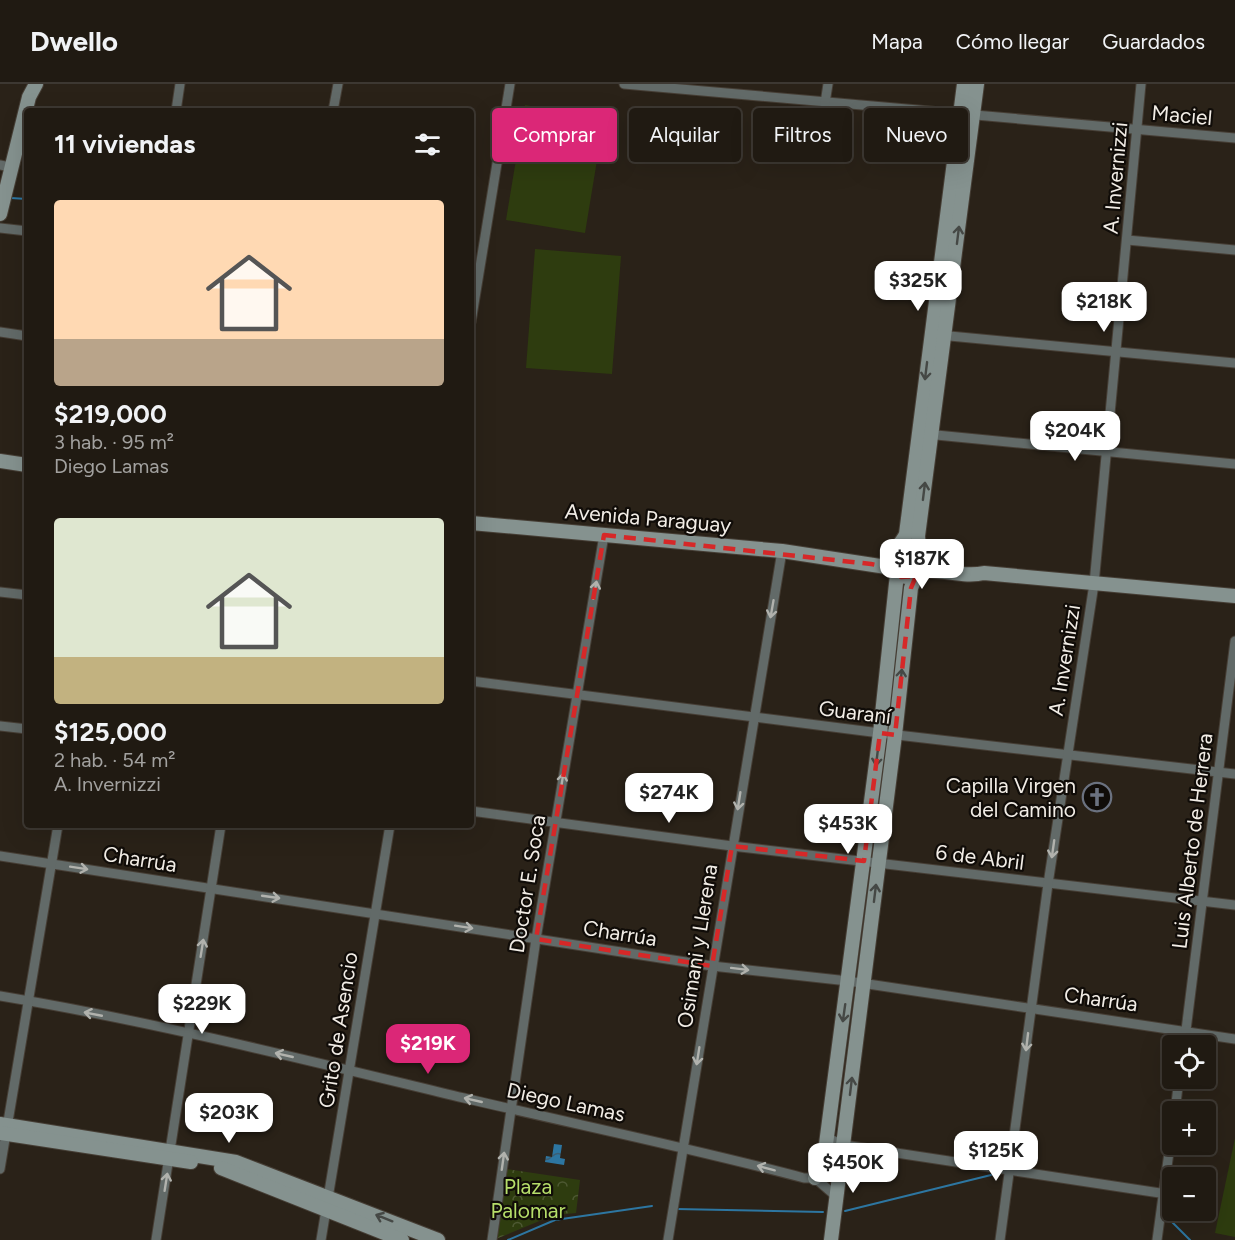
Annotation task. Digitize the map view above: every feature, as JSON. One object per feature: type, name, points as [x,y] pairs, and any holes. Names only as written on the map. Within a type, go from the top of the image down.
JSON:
[{"type":"street","points":[[0,214],[5,166],[28,91],[36,84]]},
{"type":"street","points":[[176,108],[180,84]]},
{"type":"street","points":[[334,108],[338,84]]},
{"type":"street","points":[[474,286],[510,84]]},
{"type":"street","name":"Maciel","points":[[624,84],[671,86],[884,108]]},
{"type":"street","points":[[825,103],[828,84]]},
{"type":"street","points":[[964,84],[966,108]]},
{"type":"street","points":[[968,109],[976,84]]},
{"type":"street","name":"A. Invernizzi","points":[[1000,1240],[1066,755],[1094,584],[1109,452],[1141,84]]},
{"type":"street","name":"Maciel","points":[[968,115],[1235,138]]},
{"type":"street","points":[[837,1197],[815,1178],[823,1167],[864,861],[880,733],[897,550],[906,534],[925,434],[960,162]]},
{"type":"street","points":[[0,228],[24,231]]},
{"type":"street","points":[[1127,240],[1235,250]]},
{"type":"street","points":[[0,332],[24,336]]},
{"type":"street","points":[[938,335],[1235,363]]},
{"type":"street","points":[[925,434],[1235,464]]},
{"type":"street","points":[[831,1240],[895,735],[911,588],[924,563],[918,536],[925,434]]},
{"type":"street","points":[[0,461],[24,465]]},
{"type":"street","name":"Avenida Paraguay","points":[[474,523],[782,551],[821,556],[895,571]]},
{"type":"street","name":"Doctor E. Soca","points":[[492,1240],[555,822],[604,535]]},
{"type":"street","points":[[897,550],[910,545],[936,561],[976,568],[984,573]]},
{"type":"street","name":"Avenida Paraguay","points":[[821,556],[897,550]]},
{"type":"street","name":"Osimani y Llerena","points":[[668,1240],[782,551]]},
{"type":"street","points":[[895,571],[906,578],[934,570],[974,576],[984,573],[1235,596]]},
{"type":"street","points":[[0,592],[24,595]]},
{"type":"street","name":"Luis Alberto de Herrera","points":[[1185,1035],[1235,641]]},
{"type":"street","name":"Guaraní","points":[[474,681],[895,735],[1235,774]]},
{"type":"street","points":[[0,726],[24,729]]},
{"type":"street","name":"6 de Abril","points":[[474,811],[732,846],[1235,905]]},
{"type":"street","points":[[0,1168],[3,1129],[28,1001],[57,828]]},
{"type":"street","points":[[156,1240],[221,828]]},
{"type":"street","name":"Grito de Asencio","points":[[321,1240],[390,828]]},
{"type":"street","name":"Charrúa","points":[[0,856],[376,912],[712,966],[848,981],[1235,1039]]},
{"type":"street","name":"Diego Lamas","points":[[0,996],[189,1033],[511,1109],[683,1146],[804,1178],[815,1178]]},
{"type":"street","points":[[3,1129],[236,1162],[328,1202],[402,1240]]},
{"type":"street","points":[[827,1138],[844,1144],[1162,1193]]},
{"type":"street","points":[[328,1202],[438,1240]]},
{"type":"street","points":[[1157,1240],[1162,1219]]},
{"type":"highlighted area","points":[[604,535],[871,564],[893,568],[901,577],[916,576],[911,588],[895,735],[880,733],[864,861],[732,846],[712,966],[536,939]]},
{"type":"green space","points":[[525,105],[543,108],[525,108]]},
{"type":"green space","points":[[516,162],[597,162],[585,233],[506,220]]},
{"type":"green space","points":[[535,249],[621,256],[612,374],[526,368]]},
{"type":"green space","points":[[1235,1138],[1235,1237],[1215,1233]]},
{"type":"green space","name":"Plaza Palomar","points":[[506,1169],[580,1180],[576,1213],[554,1215],[496,1239]]},
{"type":"water","points":[[554,1144],[562,1145],[560,1158],[565,1159],[564,1165],[545,1162],[546,1156],[552,1157]]},
{"type":"waterway","points":[[11,198],[24,199]]},
{"type":"waterway","points":[[845,1211],[991,1175]]},
{"type":"waterway","points":[[508,1240],[555,1220],[652,1206]]},
{"type":"waterway","points":[[676,1209],[823,1212]]},
{"type":"waterway","points":[[1171,1221],[1190,1240]]},
{"type":"place","name":"Capilla Virgen del Camino","points":[[1097,797]]}]
